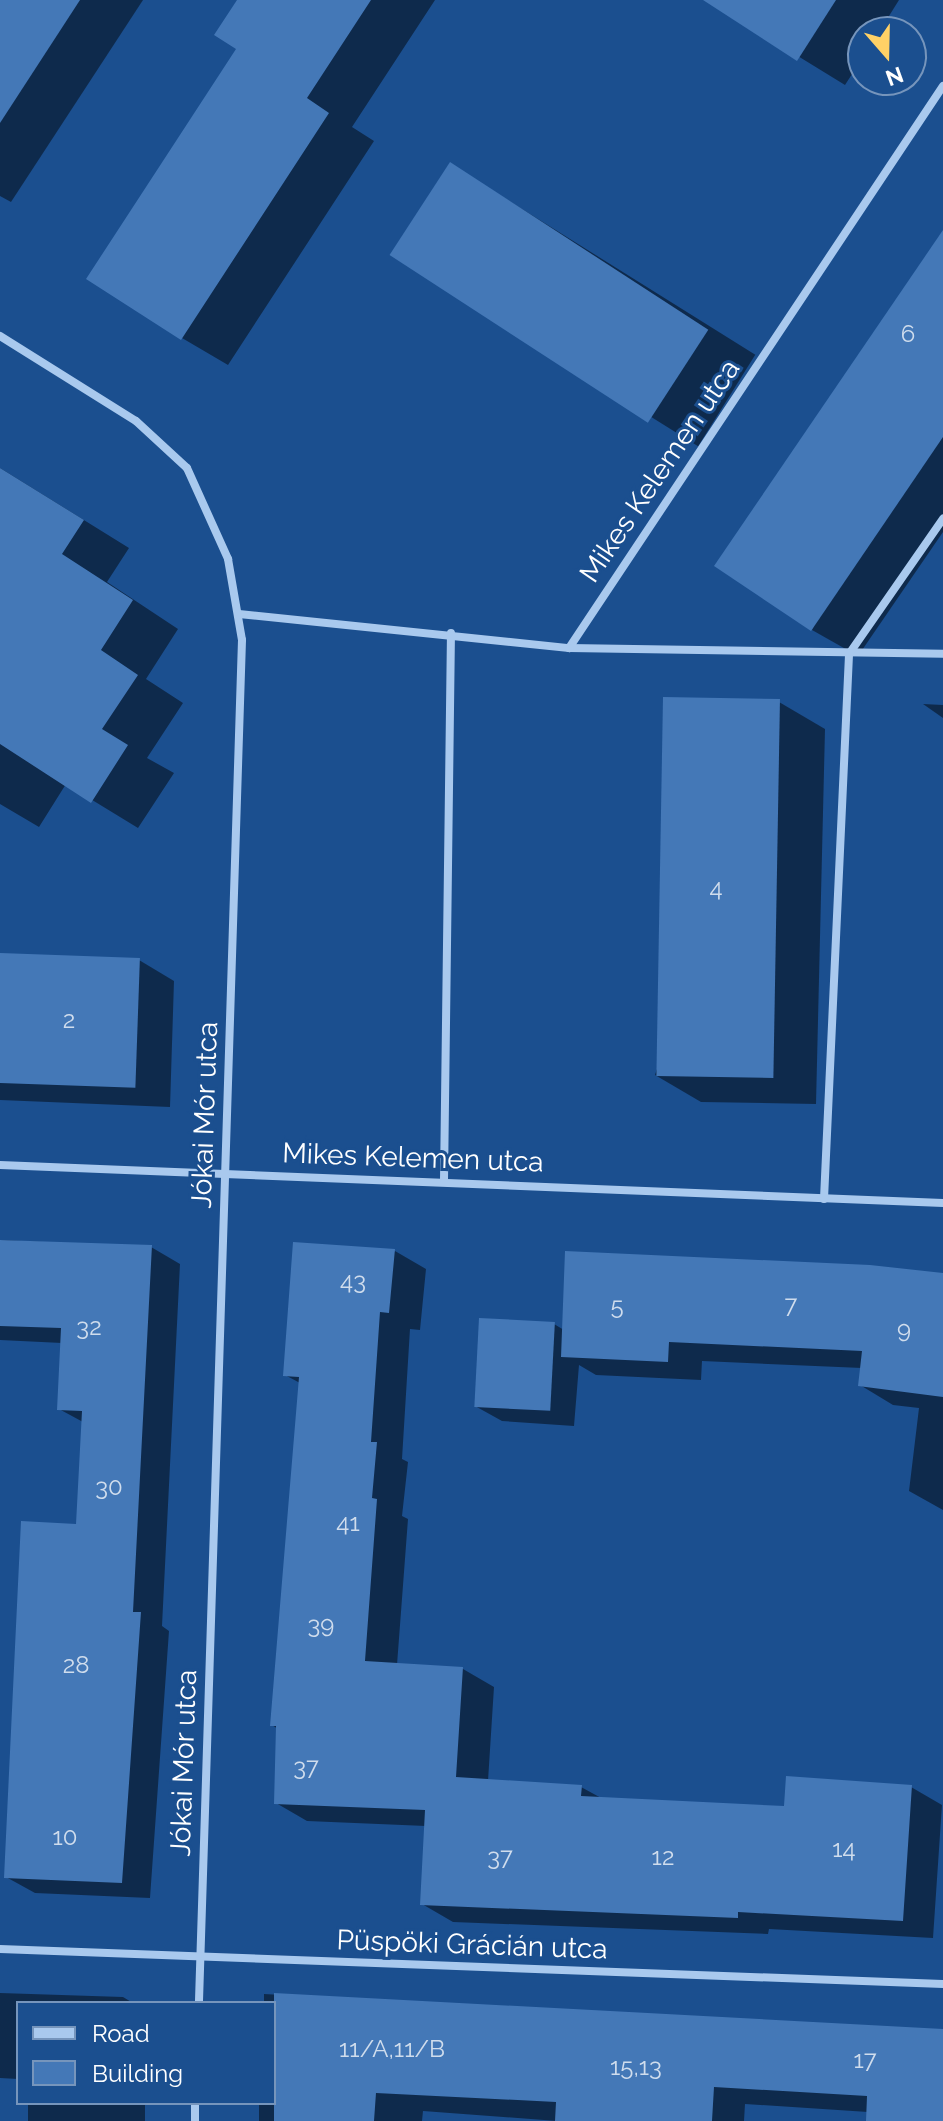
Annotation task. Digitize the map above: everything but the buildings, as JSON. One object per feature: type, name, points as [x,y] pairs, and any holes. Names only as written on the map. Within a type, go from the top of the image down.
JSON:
[{"type":"street","name":"Mikes Kelemen utca","points":[[569,648],[943,86]]},
{"type":"street","name":"Jókai Mór utca","points":[[0,336],[136,421],[187,468],[228,559],[239,614],[199,2001]]},
{"type":"street","points":[[824,1199],[849,654],[943,519]]},
{"type":"street","points":[[239,614],[451,633],[569,648],[943,654]]},
{"type":"street","points":[[444,1180],[451,633]]},
{"type":"street","name":"Mikes Kelemen utca","points":[[0,1165],[444,1180],[943,1203]]},
{"type":"street","name":"Püspöki Grácián utca","points":[[0,1949],[943,1984]]}]
